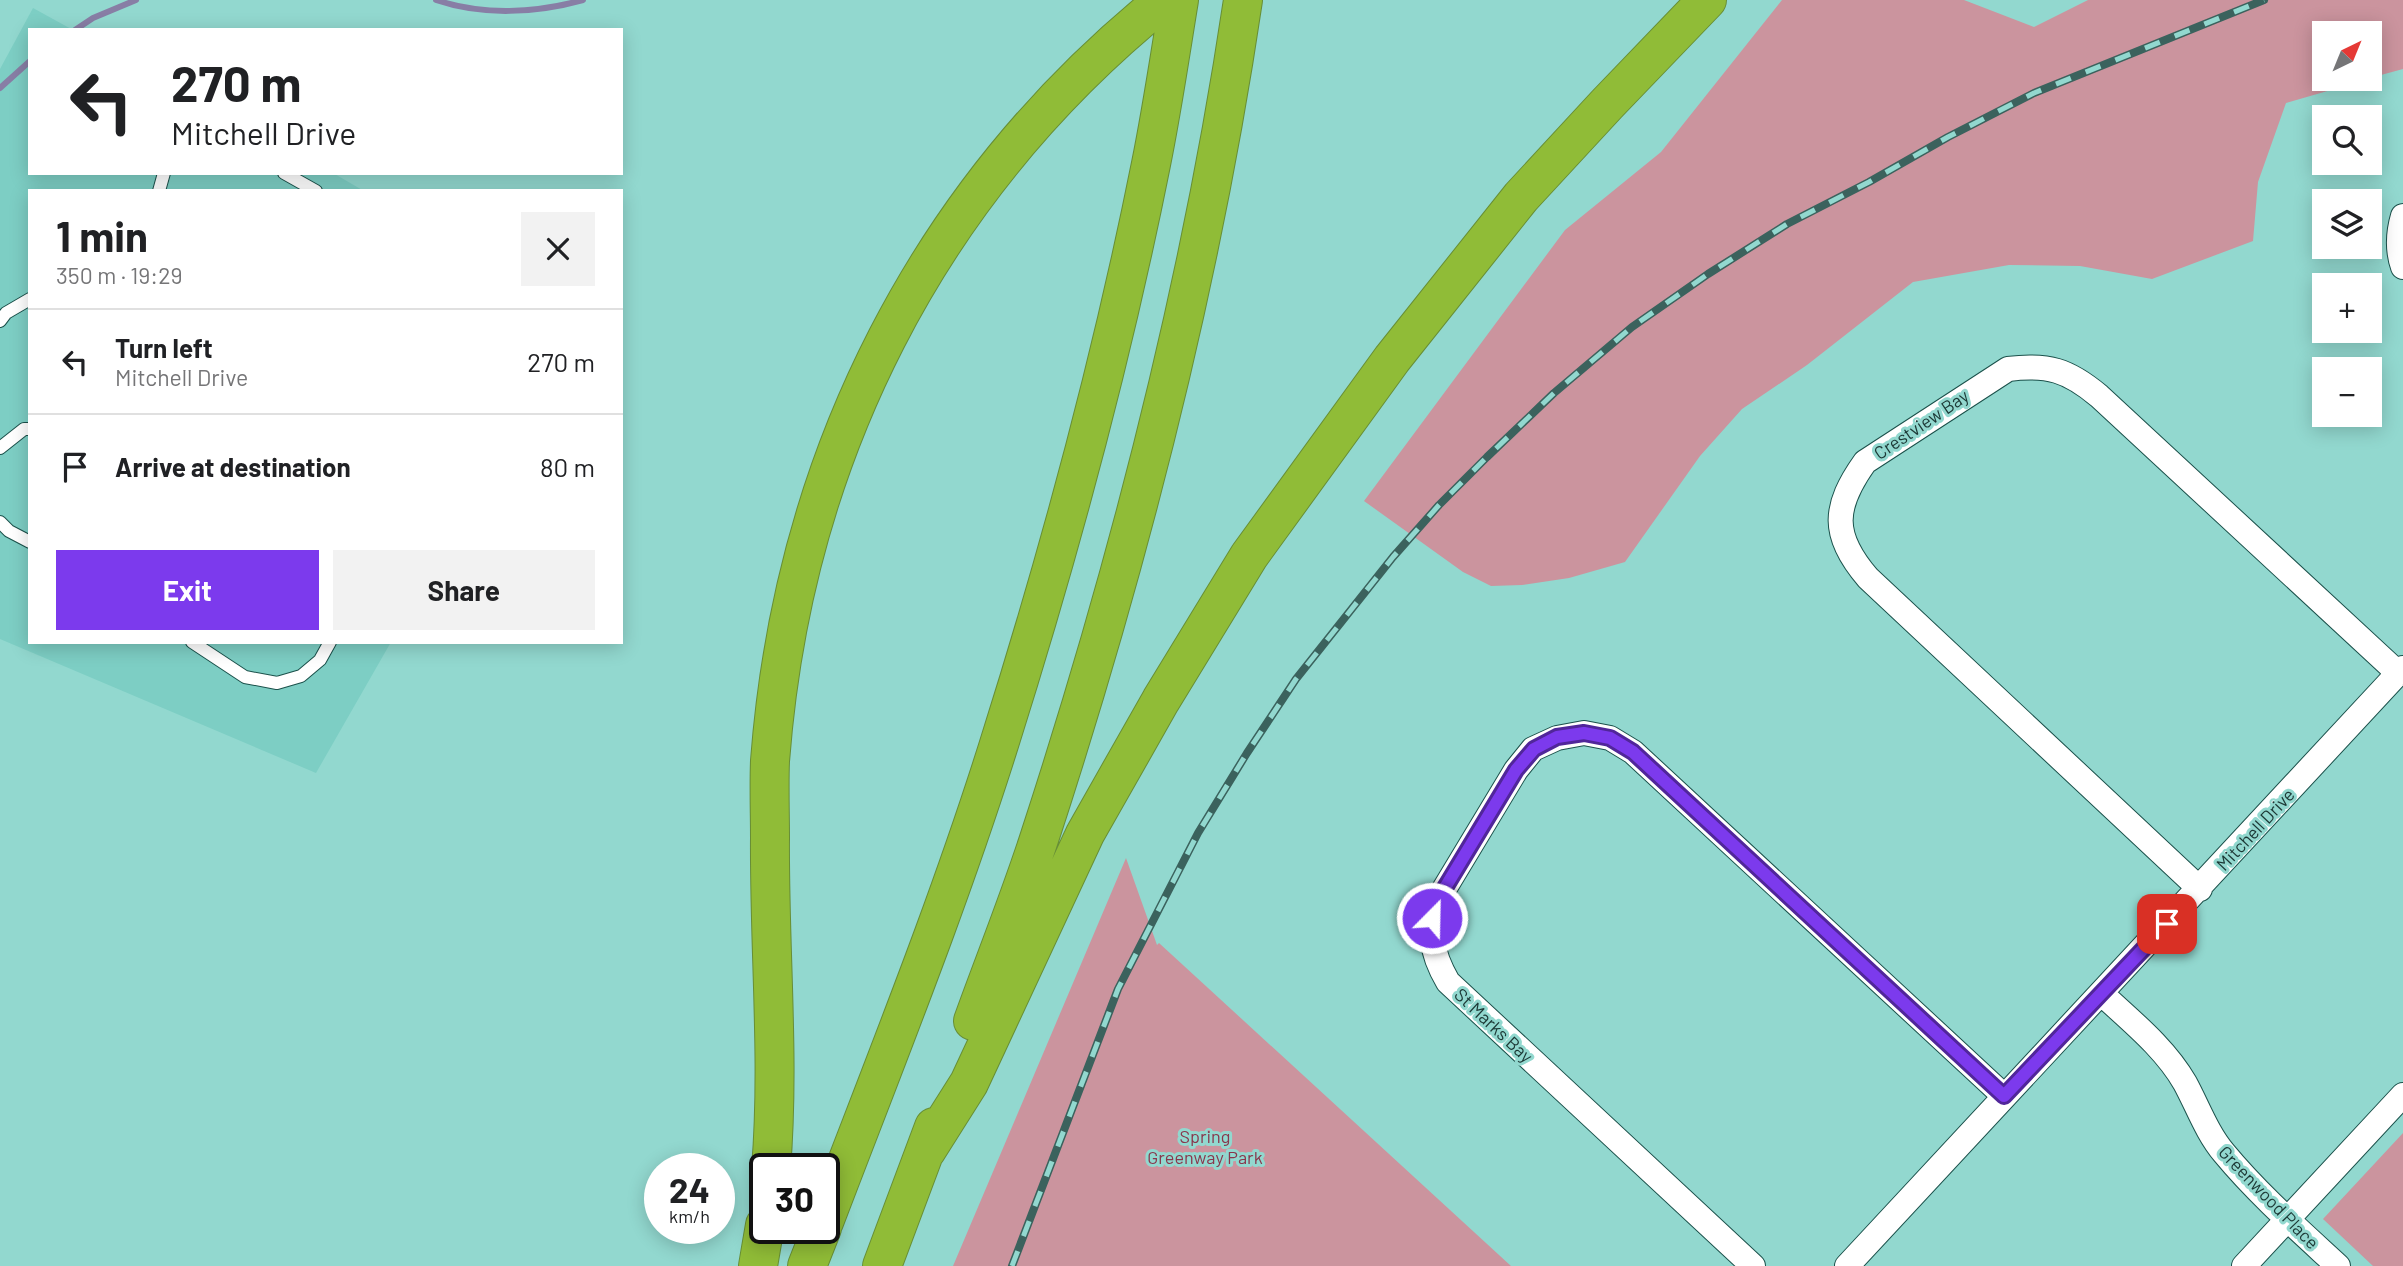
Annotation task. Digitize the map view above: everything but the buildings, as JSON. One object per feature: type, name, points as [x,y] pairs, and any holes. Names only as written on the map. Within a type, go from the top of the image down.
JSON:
[{"type":"highway","points":[[772,1153],[775,1117],[770,763],[780,665],[800,568],[830,467],[863,387],[905,302],[948,232],[997,165],[1078,76],[1164,0]]},
{"type":"highway","points":[[840,1180],[936,930],[1000,742],[1056,554],[1107,360],[1150,167],[1178,0]]},
{"type":"highway","points":[[882,1266],[1039,839],[1103,633],[1146,477],[1189,294],[1227,110],[1243,0]]},
{"type":"highway","points":[[926,1151],[969,1083],[1085,834],[1161,700],[1249,556],[1385,369],[1521,197],[1707,0]]},
{"type":"highway","points":[[758,1266],[762,1244]]},
{"type":"highway","points":[[807,1266],[816,1244]]},
{"type":"street","points":[[2403,216],[2398,232],[2403,267]]},
{"type":"street","name":"Crestview Bay","points":[[2200,889],[1878,587],[1851,558],[1841,533],[1841,506],[1850,483],[1865,462],[2008,369],[2033,366],[2057,370],[2080,380],[2099,396],[2401,671]]},
{"type":"street","name":"Mitchell Drive","points":[[1847,1266],[2401,671]]},
{"type":"street","name":"St Marks Bay","points":[[1753,1266],[1448,982],[1436,962],[1432,918],[1440,896],[1516,770],[1534,749],[1557,737],[1584,733],[1610,738],[1633,752],[2004,1096]]},
{"type":"street","name":"Greenwood Place","points":[[2102,994],[2172,1064],[2222,1151],[2287,1219],[2338,1266]]},
{"type":"street","points":[[2244,1266],[2403,1095]]},
{"type":"lane","points":[[288,175],[312,189]]},
{"type":"lane","points":[[0,321],[6,313],[28,300]]},
{"type":"lane","points":[[0,448],[24,429],[28,429]]},
{"type":"lane","points":[[0,522],[9,531],[28,541]]},
{"type":"lane","points":[[195,644],[245,677],[277,683],[301,676],[320,660],[329,644]]},
{"type":"shaded area","points":[[33,8],[69,28],[28,28],[28,175],[336,175],[361,189],[28,189],[28,644],[390,644],[316,773],[0,639],[0,69]]},
{"type":"green space","points":[[1782,0],[1964,0],[2034,27],[2088,0],[2403,0],[2403,69],[2382,75],[2382,21],[2312,21],[2312,91],[2328,91],[2286,103],[2258,182],[2253,241],[2152,279],[2080,266],[2009,265],[1913,282],[1807,365],[1742,409],[1700,456],[1625,562],[1569,578],[1522,585],[1491,586],[1463,572],[1364,501],[1565,230],[1661,152]]},
{"type":"green space","name":"Spring Greenway Park","points":[[1126,858],[1157,945],[1159,943],[1511,1266],[953,1266]]},
{"type":"green space","points":[[2403,1133],[2403,1266],[2373,1266],[2323,1219]]},
{"type":"waterway","points":[[78,28],[93,18],[136,0]]},
{"type":"waterway","points":[[436,0],[472,9],[510,11],[547,8],[583,0]]},
{"type":"waterway","points":[[0,88],[28,63]]},
{"type":"railway","points":[[1012,1266],[1118,989],[1198,833],[1296,679],[1393,557],[1439,505],[1554,393],[1632,327],[1787,224],[2034,93],[2264,0]]},
{"type":"route","points":[[1432,918],[1440,896],[1516,770],[1534,749],[1557,737],[1584,733],[1610,738],[1633,752],[2004,1096],[2167,924]]}]
